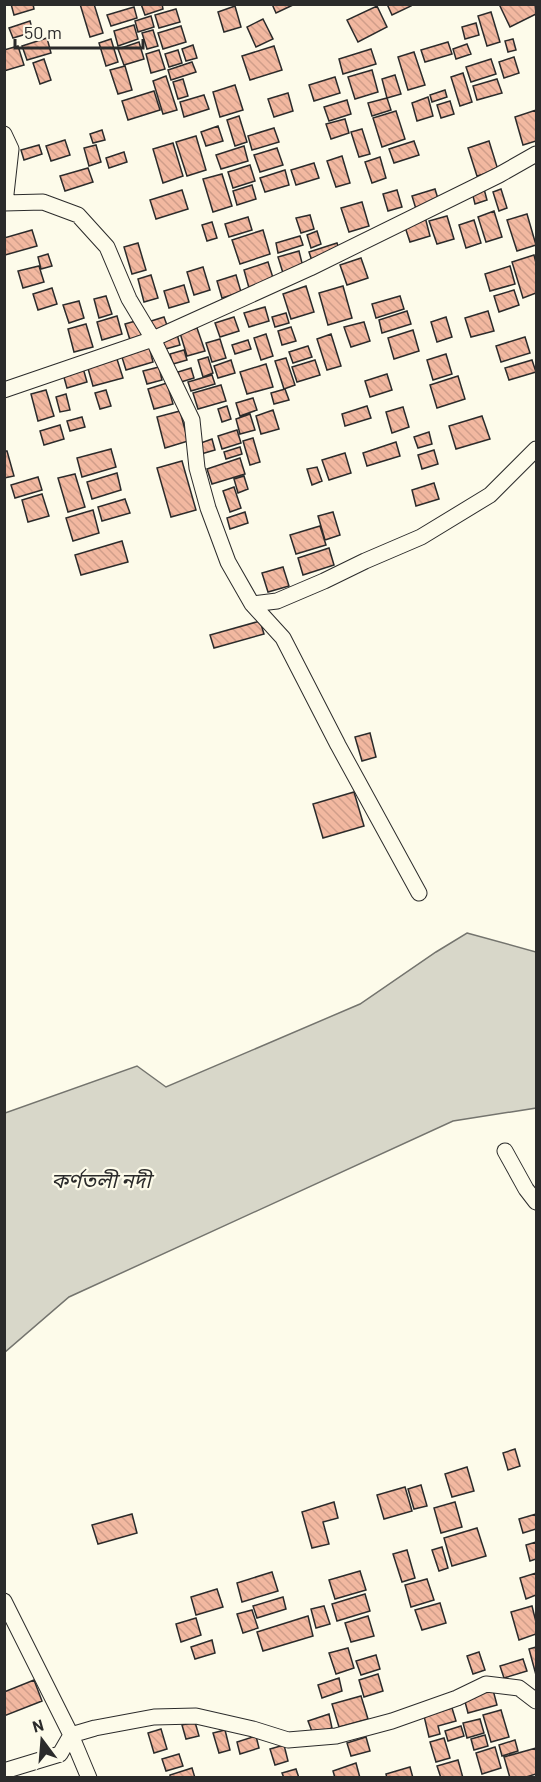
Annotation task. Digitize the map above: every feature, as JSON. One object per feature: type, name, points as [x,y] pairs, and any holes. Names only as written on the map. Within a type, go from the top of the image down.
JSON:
[{"type":"street","points":[[4,134],[11,149],[5,203],[44,202],[78,215],[107,247],[129,299],[153,339],[192,420],[197,468],[208,508],[228,562],[252,604],[283,638],[338,745],[419,893]]},
{"type":"street","points":[[4,390],[153,339],[310,268],[499,176],[537,154]]},
{"type":"street","points":[[252,604],[277,601],[421,537],[490,495],[537,449]]},
{"type":"street","points":[[505,1151],[526,1189],[537,1202]]},
{"type":"street","points":[[4,1601],[71,1736],[89,1778]]},
{"type":"street","points":[[4,1771],[60,1754],[71,1736],[95,1728],[154,1717],[195,1716],[254,1729],[288,1740],[336,1736],[392,1721],[457,1698],[486,1684],[519,1688],[537,1701]]},
{"type":"water","name":"কর্ণতলী নদী","points":[[467,933],[536,952],[536,1108],[453,1121],[69,1297],[5,1352],[5,1113],[137,1066],[166,1087],[360,1004]]},
{"type":"building","points":[[11,4],[33,4],[34,9],[14,15]]},
{"type":"building","points":[[80,4],[94,4],[103,33],[90,37]]},
{"type":"building","points":[[141,4],[162,4],[163,9],[145,15]]},
{"type":"building","points":[[272,4],[295,4],[276,13]]},
{"type":"building","points":[[387,4],[410,4],[411,6],[392,15]]},
{"type":"building","points":[[499,4],[535,4],[536,14],[510,27]]},
{"type":"building","points":[[235,6],[241,27],[224,32],[218,12]]},
{"type":"building","points":[[377,6],[387,27],[358,42],[347,20]]},
{"type":"building","points":[[134,7],[137,18],[111,26],[107,15]]},
{"type":"building","points":[[176,9],[180,22],[159,28],[155,15]]},
{"type":"building","points":[[491,12],[500,42],[487,46],[478,16]]},
{"type":"building","points":[[151,16],[154,27],[138,32],[135,21]]},
{"type":"building","points":[[263,19],[273,39],[256,47],[247,27]]},
{"type":"building","points":[[30,21],[33,32],[13,38],[9,28]]},
{"type":"building","points":[[476,23],[479,35],[465,39],[462,27]]},
{"type":"building","points":[[134,25],[138,39],[118,46],[114,31]]},
{"type":"building","points":[[181,26],[186,42],[163,49],[158,33]]},
{"type":"building","points":[[153,30],[158,46],[147,49],[142,33]]},
{"type":"building","points":[[47,38],[51,53],[27,60],[22,46]]},
{"type":"building","points":[[111,39],[118,62],[106,66],[99,43]]},
{"type":"building","points":[[513,39],[516,50],[508,52],[505,41]]},
{"type":"building","points":[[139,42],[144,59],[124,65],[118,49]]},
{"type":"building","points":[[448,42],[452,54],[425,62],[421,50]]},
{"type":"building","points":[[467,44],[471,54],[456,59],[453,49]]},
{"type":"building","points":[[193,45],[197,58],[186,61],[182,49]]},
{"type":"building","points":[[18,46],[24,65],[4,71],[4,50]]},
{"type":"building","points":[[274,46],[282,70],[250,80],[242,56]]},
{"type":"building","points":[[371,49],[376,64],[343,74],[339,59]]},
{"type":"building","points":[[159,50],[165,69],[151,73],[146,54]]},
{"type":"building","points":[[178,50],[182,63],[169,67],[165,54]]},
{"type":"building","points":[[414,52],[425,85],[408,90],[398,57]]},
{"type":"building","points":[[514,57],[519,73],[504,78],[499,62]]},
{"type":"building","points":[[44,59],[51,80],[40,84],[33,63]]},
{"type":"building","points":[[491,59],[496,74],[471,82],[466,67]]},
{"type":"building","points":[[192,62],[196,72],[171,80],[168,70]]},
{"type":"building","points":[[125,66],[132,90],[118,94],[110,70]]},
{"type":"building","points":[[372,70],[378,92],[355,99],[348,77]]},
{"type":"building","points":[[463,73],[472,102],[460,106],[451,77]]},
{"type":"building","points":[[395,75],[401,94],[387,98],[382,79]]},
{"type":"building","points":[[166,76],[177,110],[163,114],[153,81]]},
{"type":"building","points":[[335,77],[340,93],[314,101],[309,85]]},
{"type":"building","points":[[183,79],[188,96],[178,99],[173,82]]},
{"type":"building","points":[[497,79],[502,93],[477,100],[473,86]]},
{"type":"building","points":[[235,85],[243,110],[220,117],[213,92]]},
{"type":"building","points":[[445,90],[447,97],[432,102],[430,95]]},
{"type":"building","points":[[154,91],[160,110],[128,120],[122,101]]},
{"type":"building","points":[[288,93],[293,111],[274,117],[268,99]]},
{"type":"building","points":[[204,95],[209,109],[184,117],[180,102]]},
{"type":"building","points":[[428,97],[433,116],[417,121],[412,103]]},
{"type":"building","points":[[387,98],[391,110],[372,116],[368,103]]},
{"type":"building","points":[[347,100],[351,114],[329,121],[324,107]]},
{"type":"building","points":[[450,101],[454,114],[441,118],[437,105]]},
{"type":"building","points":[[536,110],[536,141],[523,145],[515,117]]},
{"type":"building","points":[[396,111],[405,139],[382,147],[373,118]]},
{"type":"building","points":[[239,116],[247,142],[235,146],[227,120]]},
{"type":"building","points":[[345,119],[349,133],[331,139],[326,124]]},
{"type":"building","points":[[218,126],[223,141],[206,146],[201,132]]},
{"type":"building","points":[[274,128],[279,142],[252,150],[248,136]]},
{"type":"building","points":[[362,129],[370,154],[359,157],[351,132]]},
{"type":"building","points":[[102,130],[105,140],[93,143],[90,134]]},
{"type":"building","points":[[196,136],[206,170],[187,176],[176,142]]},
{"type":"building","points":[[65,140],[70,155],[51,161],[46,146]]},
{"type":"building","points":[[414,141],[419,155],[394,163],[389,149]]},
{"type":"building","points":[[489,141],[498,170],[477,176],[468,148]]},
{"type":"building","points":[[173,143],[183,176],[163,183],[153,149]]},
{"type":"building","points":[[39,145],[42,154],[24,160],[21,150]]},
{"type":"building","points":[[96,145],[101,162],[89,166],[84,148]]},
{"type":"building","points":[[244,146],[248,161],[221,169],[216,155]]},
{"type":"building","points":[[277,148],[283,165],[260,172],[254,155]]},
{"type":"building","points":[[124,152],[127,162],[109,168],[106,158]]},
{"type":"building","points":[[342,156],[350,183],[336,187],[327,161]]},
{"type":"building","points":[[380,157],[386,178],[372,183],[365,162]]},
{"type":"building","points":[[314,163],[319,178],[296,185],[291,170]]},
{"type":"building","points":[[250,165],[255,181],[233,188],[228,172]]},
{"type":"building","points":[[88,168],[93,182],[65,191],[60,176]]},
{"type":"building","points":[[285,170],[289,185],[265,192],[260,178]]},
{"type":"building","points":[[222,174],[232,206],[213,212],[203,179]]},
{"type":"building","points":[[252,185],[256,199],[237,205],[233,191]]},
{"type":"building","points":[[435,189],[439,202],[416,209],[412,196]]},
{"type":"building","points":[[484,189],[487,200],[475,204],[472,192]]},
{"type":"building","points":[[501,189],[507,208],[499,211],[493,192]]},
{"type":"building","points":[[182,190],[188,209],[156,219],[150,200]]},
{"type":"building","points":[[397,190],[402,207],[388,211],[383,194]]},
{"type":"building","points":[[362,202],[369,226],[349,232],[341,208]]},
{"type":"building","points":[[494,211],[502,237],[486,242],[478,217]]},
{"type":"building","points":[[527,214],[536,245],[517,251],[507,220]]},
{"type":"building","points":[[310,215],[314,229],[301,233],[296,218]]},
{"type":"building","points":[[447,216],[454,239],[437,244],[429,221]]},
{"type":"building","points":[[248,217],[252,230],[229,237],[225,224]]},
{"type":"building","points":[[425,217],[430,236],[410,242],[404,224]]},
{"type":"building","points":[[474,220],[481,243],[466,248],[459,225]]},
{"type":"building","points":[[212,222],[217,238],[207,241],[202,225]]},
{"type":"building","points":[[32,230],[37,246],[5,255],[4,238]]},
{"type":"building","points":[[263,230],[270,254],[240,264],[232,240]]},
{"type":"building","points":[[317,231],[321,244],[311,248],[307,235]]},
{"type":"building","points":[[300,236],[303,245],[278,253],[276,243]]},
{"type":"building","points":[[138,243],[146,270],[132,274],[124,247]]},
{"type":"building","points":[[337,243],[340,252],[312,261],[309,252]]},
{"type":"building","points":[[299,251],[303,267],[283,273],[278,257]]},
{"type":"building","points":[[48,254],[52,266],[41,269],[38,257]]},
{"type":"building","points":[[534,255],[536,293],[523,298],[512,262]]},
{"type":"building","points":[[361,258],[368,278],[347,285],[340,265]]},
{"type":"building","points":[[268,262],[274,281],[249,288],[244,270]]},
{"type":"building","points":[[39,266],[44,282],[23,288],[18,271]]},
{"type":"building","points":[[510,266],[515,284],[490,291],[485,274]]},
{"type":"building","points":[[203,267],[210,290],[194,295],[187,272]]},
{"type":"building","points":[[151,275],[158,298],[144,302],[138,279]]},
{"type":"building","points":[[236,275],[241,292],[222,298],[217,281]]},
{"type":"building","points":[[184,285],[189,302],[169,308],[164,291]]},
{"type":"building","points":[[306,286],[314,312],[291,319],[283,294]]},
{"type":"building","points":[[343,286],[352,318],[328,325],[319,293]]},
{"type":"building","points":[[52,288],[57,304],[38,310],[33,294]]},
{"type":"building","points":[[514,290],[519,305],[499,312],[494,296]]},
{"type":"building","points":[[106,296],[112,314],[99,318],[94,299]]},
{"type":"building","points":[[400,296],[404,309],[376,318],[372,304]]},
{"type":"building","points":[[79,301],[84,318],[69,323],[63,305]]},
{"type":"building","points":[[265,307],[269,321],[249,327],[244,313]]},
{"type":"building","points":[[407,311],[411,324],[382,333],[379,320]]},
{"type":"building","points":[[488,311],[494,331],[471,337],[465,318]]},
{"type":"building","points":[[286,313],[289,323],[275,327],[272,317]]},
{"type":"building","points":[[117,316],[122,334],[102,340],[97,322]]},
{"type":"building","points":[[164,317],[168,328],[152,333],[148,322]]},
{"type":"building","points":[[234,317],[239,331],[220,337],[215,323]]},
{"type":"building","points":[[446,317],[452,337],[437,342],[431,322]]},
{"type":"building","points":[[139,320],[144,335],[130,340],[125,324]]},
{"type":"building","points":[[364,322],[370,341],[351,347],[344,327]]},
{"type":"building","points":[[86,324],[93,347],[74,352],[68,329]]},
{"type":"building","points":[[291,327],[296,341],[282,345],[278,331]]},
{"type":"building","points":[[197,328],[205,351],[187,356],[180,333]]},
{"type":"building","points":[[413,330],[419,351],[394,359],[388,338]]},
{"type":"building","points":[[177,334],[180,345],[162,350],[159,340]]},
{"type":"building","points":[[266,334],[273,356],[261,360],[254,338]]},
{"type":"building","points":[[331,334],[341,366],[327,370],[317,339]]},
{"type":"building","points":[[525,337],[530,353],[501,362],[496,346]]},
{"type":"building","points":[[220,339],[226,358],[212,362],[206,343]]},
{"type":"building","points":[[248,340],[251,349],[235,354],[232,345]]},
{"type":"building","points":[[149,346],[153,362],[126,370],[121,354]]},
{"type":"building","points":[[308,346],[312,357],[293,363],[289,352]]},
{"type":"building","points":[[184,350],[187,360],[173,364],[170,354]]},
{"type":"building","points":[[446,354],[452,374],[433,380],[427,360]]},
{"type":"building","points":[[116,356],[123,378],[93,386],[87,365]]},
{"type":"building","points":[[208,357],[213,373],[203,377],[198,360]]},
{"type":"building","points":[[286,358],[295,385],[284,389],[275,361]]},
{"type":"building","points":[[231,360],[235,373],[218,378],[214,366]]},
{"type":"building","points":[[315,360],[320,375],[297,382],[292,367]]},
{"type":"building","points":[[532,360],[536,372],[509,380],[505,368]]},
{"type":"building","points":[[266,364],[273,387],[247,394],[240,372]]},
{"type":"building","points":[[159,367],[162,380],[147,384],[143,371]]},
{"type":"building","points":[[83,368],[87,382],[67,388],[63,374]]},
{"type":"building","points":[[191,368],[194,378],[181,382],[178,372]]},
{"type":"building","points":[[387,374],[392,390],[370,397],[365,381]]},
{"type":"building","points":[[212,375],[215,384],[191,391],[188,382]]},
{"type":"building","points":[[458,376],[465,399],[437,408],[430,385]]},
{"type":"building","points":[[167,383],[173,404],[154,409],[148,389]]},
{"type":"building","points":[[221,385],[226,401],[198,409],[193,393]]},
{"type":"building","points":[[285,389],[289,400],[274,404],[271,393]]},
{"type":"building","points":[[46,390],[54,416],[38,421],[31,394]]},
{"type":"building","points":[[106,390],[111,406],[100,409],[95,393]]},
{"type":"building","points":[[66,394],[70,410],[60,412],[56,397]]},
{"type":"building","points":[[253,398],[257,410],[240,416],[236,403]]},
{"type":"building","points":[[227,406],[231,419],[222,422],[218,409]]},
{"type":"building","points":[[367,406],[371,418],[345,426],[342,414]]},
{"type":"building","points":[[403,407],[409,427],[392,433],[386,412]]},
{"type":"building","points":[[273,410],[279,429],[261,434],[256,416]]},
{"type":"building","points":[[180,411],[188,441],[165,448],[157,417]]},
{"type":"building","points":[[250,414],[255,430],[240,434],[236,419]]},
{"type":"building","points":[[482,416],[490,439],[456,449],[449,426]]},
{"type":"building","points":[[82,417],[85,427],[70,431],[67,421]]},
{"type":"building","points":[[60,425],[64,439],[44,445],[40,431]]},
{"type":"building","points":[[237,430],[241,443],[222,449],[218,436]]},
{"type":"building","points":[[429,432],[432,444],[418,448],[414,437]]},
{"type":"building","points":[[253,438],[260,462],[250,465],[243,441]]},
{"type":"building","points":[[212,439],[215,450],[201,454],[198,444]]},
{"type":"building","points":[[396,442],[400,456],[367,466],[363,453]]},
{"type":"building","points":[[240,447],[242,454],[226,459],[224,452]]},
{"type":"building","points":[[111,449],[116,467],[82,477],[77,458]]},
{"type":"building","points":[[434,450],[438,464],[422,469],[418,455]]},
{"type":"building","points":[[4,451],[7,451],[14,476],[4,478]]},
{"type":"building","points":[[345,453],[351,473],[329,480],[322,460]]},
{"type":"building","points":[[240,458],[245,474],[212,484],[207,469]]},
{"type":"building","points":[[182,461],[196,510],[171,517],[157,468]]},
{"type":"building","points":[[317,467],[322,481],[312,485],[307,469]]},
{"type":"building","points":[[117,473],[121,490],[92,499],[87,482]]},
{"type":"building","points":[[75,474],[85,507],[68,512],[58,478]]},
{"type":"building","points":[[244,476],[248,489],[238,493],[234,479]]},
{"type":"building","points":[[38,477],[42,490],[15,498],[11,485]]},
{"type":"building","points":[[434,483],[439,499],[416,506],[412,490]]},
{"type":"building","points":[[234,487],[241,508],[230,512],[223,491]]},
{"type":"building","points":[[42,494],[49,516],[28,522],[22,500]]},
{"type":"building","points":[[125,499],[130,513],[102,521],[98,507]]},
{"type":"building","points":[[93,510],[99,533],[73,541],[66,518]]},
{"type":"building","points":[[245,512],[248,523],[230,529],[227,518]]},
{"type":"building","points":[[333,512],[340,535],[325,540],[318,516]]},
{"type":"building","points":[[320,526],[326,545],[296,554],[290,535]]},
{"type":"building","points":[[122,541],[128,562],[81,575],[75,555]]},
{"type":"building","points":[[329,548],[334,565],[303,575],[298,558]]},
{"type":"building","points":[[283,567],[289,586],[268,592],[262,573]]},
{"type":"building","points":[[260,621],[264,634],[214,648],[210,635]]},
{"type":"building","points":[[370,733],[376,757],[362,761],[355,737]]},
{"type":"building","points":[[354,792],[364,826],[323,838],[313,804]]},
{"type":"building","points":[[515,1449],[520,1466],[508,1470],[503,1453]]},
{"type":"building","points":[[467,1467],[474,1491],[452,1497],[445,1474]]},
{"type":"building","points":[[421,1485],[427,1506],[414,1509],[408,1489]]},
{"type":"building","points":[[405,1487],[412,1511],[384,1519],[377,1495]]},
{"type":"building","points":[[334,1502],[338,1518],[323,1522],[329,1544],[312,1548],[302,1512]]},
{"type":"building","points":[[455,1502],[462,1527],[441,1533],[434,1508]]},
{"type":"building","points":[[132,1514],[137,1533],[98,1544],[92,1525]]},
{"type":"building","points":[[536,1514],[536,1529],[523,1533],[519,1519]]},
{"type":"building","points":[[477,1528],[486,1556],[452,1566],[444,1538]]},
{"type":"building","points":[[536,1542],[536,1559],[530,1561],[526,1545]]},
{"type":"building","points":[[442,1547],[448,1568],[439,1571],[432,1550]]},
{"type":"building","points":[[407,1550],[415,1578],[402,1582],[393,1554]]},
{"type":"building","points":[[360,1571],[366,1590],[335,1599],[329,1580]]},
{"type":"building","points":[[272,1572],[278,1591],[242,1602],[237,1583]]},
{"type":"building","points":[[536,1573],[536,1595],[526,1599],[520,1578]]},
{"type":"building","points":[[427,1579],[434,1600],[411,1607],[405,1585]]},
{"type":"building","points":[[217,1589],[223,1607],[196,1615],[191,1597]]},
{"type":"building","points":[[365,1594],[370,1611],[337,1621],[332,1604]]},
{"type":"building","points":[[283,1597],[286,1609],[257,1618],[253,1606]]},
{"type":"building","points":[[440,1603],[446,1623],[422,1630],[415,1610]]},
{"type":"building","points":[[324,1606],[330,1624],[316,1628],[311,1609]]},
{"type":"building","points":[[532,1606],[536,1634],[519,1640],[511,1612]]},
{"type":"building","points":[[252,1610],[258,1628],[243,1633],[237,1614]]},
{"type":"building","points":[[308,1616],[313,1636],[263,1651],[257,1632]]},
{"type":"building","points":[[368,1616],[374,1636],[351,1642],[345,1623]]},
{"type":"building","points":[[196,1618],[201,1635],[181,1642],[176,1624]]},
{"type":"building","points":[[212,1640],[215,1653],[195,1659],[191,1647]]},
{"type":"building","points":[[536,1647],[536,1675],[529,1649]]},
{"type":"building","points":[[348,1648],[354,1668],[336,1674],[329,1653]]},
{"type":"building","points":[[479,1652],[485,1670],[473,1674],[467,1656]]},
{"type":"building","points":[[376,1655],[380,1669],[361,1675],[356,1661]]},
{"type":"building","points":[[523,1659],[527,1671],[504,1678],[500,1666]]},
{"type":"building","points":[[378,1674],[383,1691],[364,1697],[359,1680]]},
{"type":"building","points":[[339,1678],[342,1691],[322,1698],[318,1685]]},
{"type":"building","points":[[34,1680],[42,1701],[4,1716],[4,1692]]},
{"type":"building","points":[[493,1690],[497,1705],[468,1713],[464,1698]]},
{"type":"building","points":[[361,1696],[368,1719],[339,1727],[332,1704]]},
{"type":"building","points":[[452,1708],[456,1721],[438,1726],[440,1734],[429,1737],[424,1716]]},
{"type":"building","points":[[501,1710],[509,1737],[491,1742],[483,1715]]},
{"type":"building","points":[[329,1714],[332,1728],[313,1734],[308,1721]]},
{"type":"building","points":[[480,1719],[484,1733],[467,1738],[463,1723]]},
{"type":"building","points":[[195,1722],[199,1736],[186,1739],[182,1725]]},
{"type":"building","points":[[461,1726],[464,1736],[448,1741],[445,1731]]},
{"type":"building","points":[[161,1729],[167,1749],[154,1753],[148,1733]]},
{"type":"building","points":[[225,1730],[230,1750],[219,1753],[213,1733]]},
{"type":"building","points":[[485,1735],[488,1746],[474,1750],[471,1739]]},
{"type":"building","points":[[256,1736],[259,1748],[240,1754],[237,1742]]},
{"type":"building","points":[[366,1737],[370,1751],[351,1756],[347,1743]]},
{"type":"building","points":[[444,1738],[450,1758],[436,1762],[430,1742]]},
{"type":"building","points":[[515,1740],[518,1751],[502,1756],[499,1745]]},
{"type":"building","points":[[284,1745],[288,1761],[275,1765],[270,1749]]},
{"type":"building","points":[[495,1747],[501,1768],[482,1774],[476,1753]]},
{"type":"building","points":[[536,1748],[536,1774],[523,1778],[510,1778],[504,1757]]},
{"type":"building","points":[[179,1754],[183,1766],[166,1771],[162,1759]]},
{"type":"building","points":[[458,1760],[463,1778],[441,1778],[437,1766]]},
{"type":"building","points":[[356,1763],[360,1778],[335,1778],[333,1771]]},
{"type":"building","points":[[410,1767],[413,1778],[387,1778],[386,1774]]},
{"type":"building","points":[[192,1768],[195,1778],[170,1778],[170,1775]]},
{"type":"building","points":[[296,1769],[299,1778],[284,1778],[282,1773]]}]
